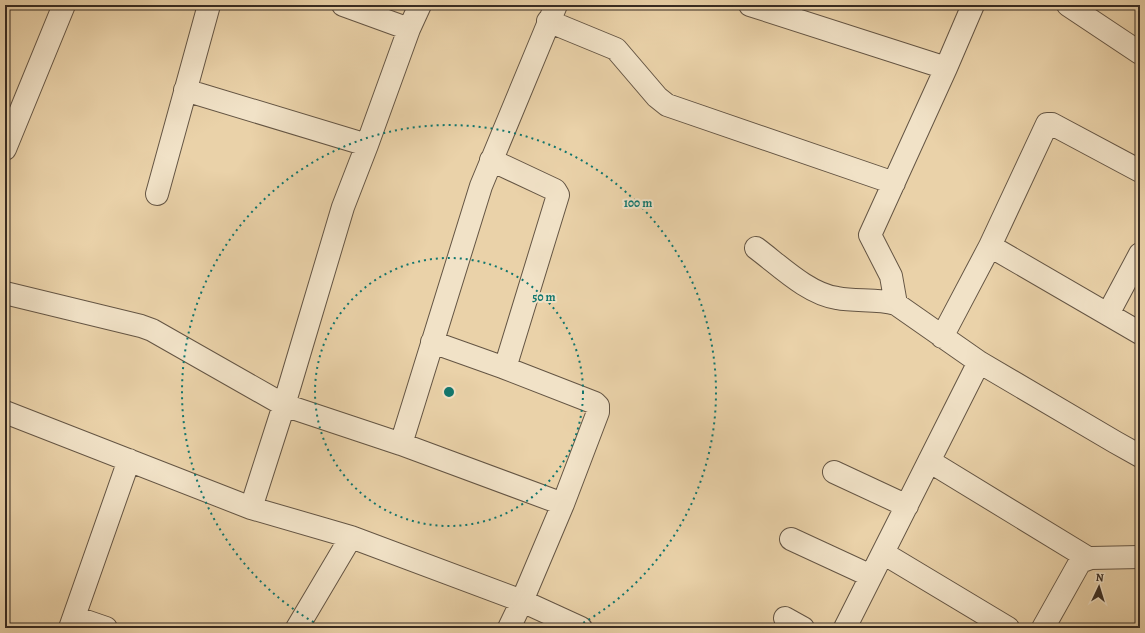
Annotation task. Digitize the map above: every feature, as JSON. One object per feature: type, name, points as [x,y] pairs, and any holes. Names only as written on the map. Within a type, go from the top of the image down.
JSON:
[{"type":"street","points":[[5,149],[64,5]]},
{"type":"street","points":[[156,194],[209,5]]},
{"type":"street","points":[[343,5],[409,29]]},
{"type":"street","points":[[251,508],[284,405],[343,207],[409,29],[420,5]]},
{"type":"street","points":[[750,5],[946,68]]},
{"type":"street","points":[[896,304],[891,276],[870,235],[973,5]]},
{"type":"street","points":[[1068,5],[1140,53]]},
{"type":"street","points":[[401,444],[471,215],[552,13],[616,49],[657,97],[667,105],[894,182]]},
{"type":"street","points":[[186,90],[367,145]]},
{"type":"street","points":[[942,337],[990,246],[1046,126],[1049,123],[1140,172]]},
{"type":"street","points":[[492,160],[555,190],[558,195],[505,368]]},
{"type":"street","points":[[990,246],[1140,333]]},
{"type":"street","points":[[756,248],[806,286],[817,292],[838,299],[879,301],[896,304],[979,362],[1140,456]]},
{"type":"street","points":[[1108,314],[1140,254]]},
{"type":"street","points":[[5,293],[152,330],[284,405],[401,444],[562,504]]},
{"type":"street","points":[[432,342],[505,368],[595,403],[598,406],[598,412],[562,504],[522,601],[509,628]]},
{"type":"street","points":[[845,628],[979,362]]},
{"type":"street","points":[[5,412],[251,508],[351,537],[522,601],[581,628]]},
{"type":"street","points":[[106,628],[72,623],[129,460]]},
{"type":"street","points":[[929,461],[1088,558]]},
{"type":"street","points":[[834,472],[907,506]]},
{"type":"street","points":[[297,628],[351,537]]},
{"type":"street","points":[[791,539],[872,576]]},
{"type":"street","points":[[883,553],[1008,628]]},
{"type":"street","points":[[1043,628],[1080,562],[1088,558],[1140,557]]},
{"type":"street","points":[[785,618],[803,628]]}]
